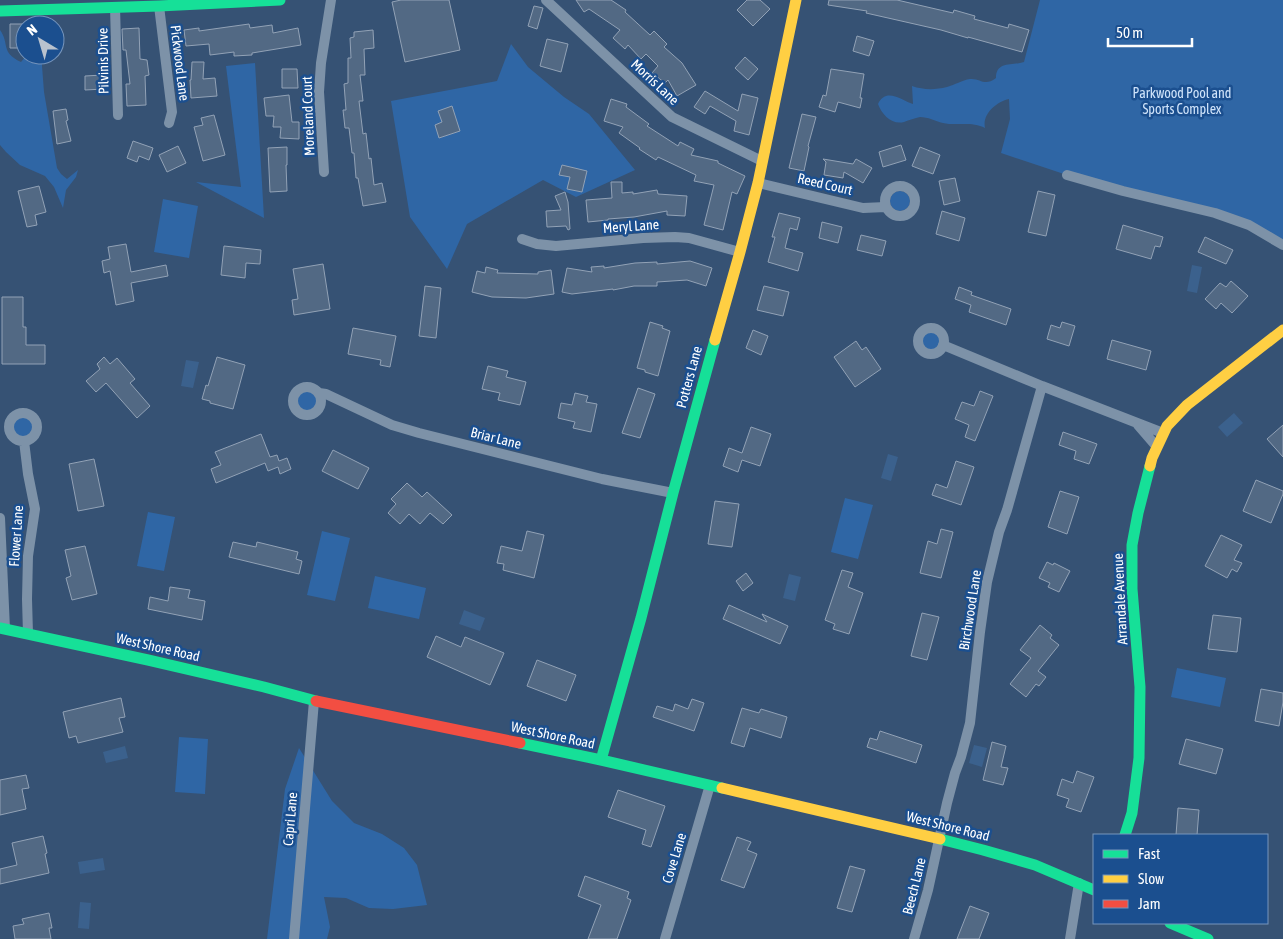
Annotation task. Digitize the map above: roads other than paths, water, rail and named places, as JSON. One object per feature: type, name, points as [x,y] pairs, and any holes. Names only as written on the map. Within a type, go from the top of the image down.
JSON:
[{"type":"street","points":[[0,11],[280,0]]},
{"type":"street","name":"Moreland Court","points":[[324,172],[319,92],[321,63],[331,0]]},
{"type":"street","name":"Morris Lane","points":[[546,0],[672,117],[762,160]]},
{"type":"street","name":"Potters Lane","points":[[601,760],[642,618],[673,493],[758,183],[796,0]]},
{"type":"street","name":"Pickwood Lane","points":[[159,6],[172,112],[170,123]]},
{"type":"street","name":"Pilvinis Drive","points":[[115,7],[118,115]]},
{"type":"street","points":[[1067,175],[1215,213],[1249,225],[1283,245]]},
{"type":"street","name":"Reed Court","points":[[758,183],[863,208],[886,207]]},
{"type":"street","name":"Meryl Lane","points":[[522,239],[537,244],[556,246],[675,237],[689,238],[740,252]]},
{"type":"street","name":"Arrandale Avenue","points":[[1124,834],[1132,813],[1138,758],[1140,696],[1132,589],[1132,545],[1152,458],[1167,426],[1187,405],[1283,330]]},
{"type":"street","points":[[943,345],[1163,433]]},
{"type":"street","name":"Birchwood Lane","points":[[939,840],[947,803],[970,723],[987,582],[999,532],[1042,386]]},
{"type":"street","name":"Briar Lane","points":[[319,394],[326,394],[392,425],[419,433],[602,478],[673,493]]},
{"type":"street","points":[[1135,423],[1157,447]]},
{"type":"street","name":"Flower Lane","points":[[24,441],[34,509],[28,556],[28,634]]},
{"type":"street","points":[[0,518],[2,628]]},
{"type":"street","name":"West Shore Road","points":[[2,628],[229,679],[314,701],[601,760],[807,806],[983,850],[1024,862],[1093,890]]},
{"type":"street","name":"Capri Lane","points":[[294,939],[314,701]]},
{"type":"street","name":"Cove Lane","points":[[665,939],[710,785]]},
{"type":"street","name":"Beech Lane","points":[[914,939],[928,890],[939,840]]},
{"type":"street","points":[[1070,939],[1079,883]]},
{"type":"street","points":[[1172,924],[1208,939]]},
{"type":"park label","name":"Parkwood Pool and Sports Complex","points":[[1182,102]]}]
